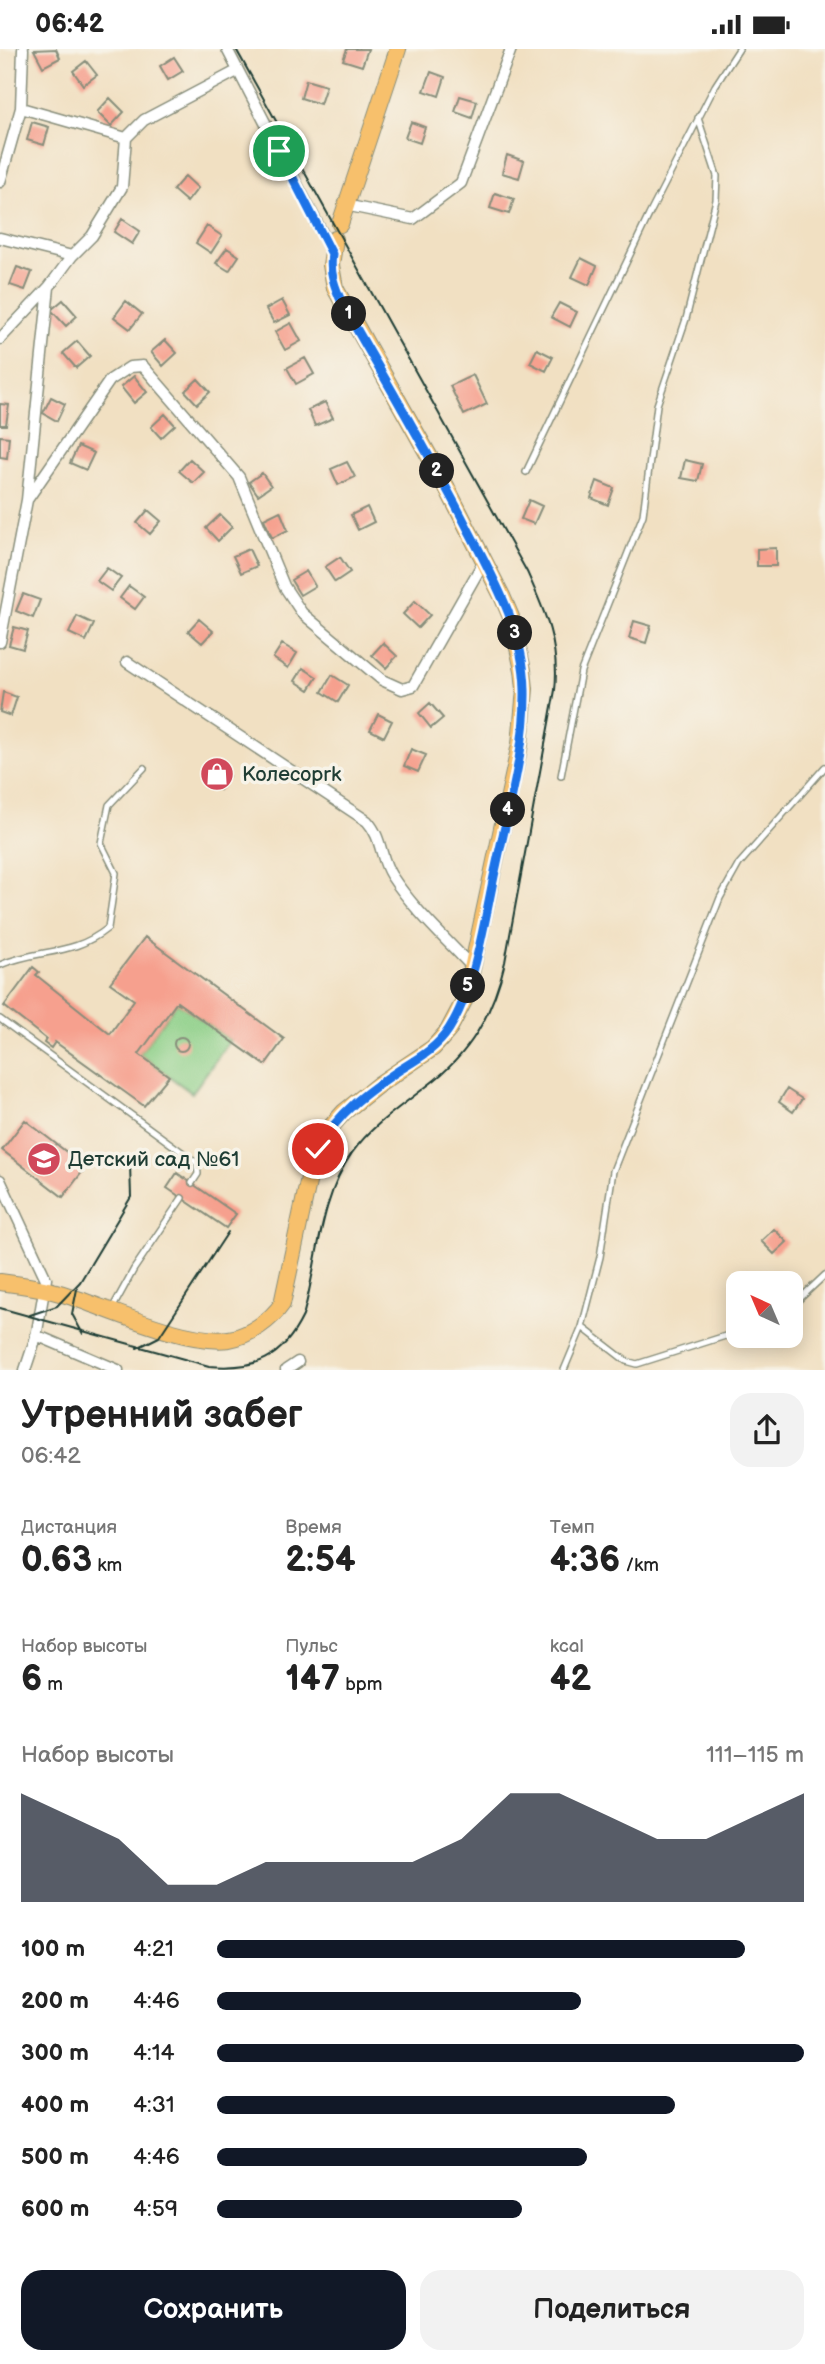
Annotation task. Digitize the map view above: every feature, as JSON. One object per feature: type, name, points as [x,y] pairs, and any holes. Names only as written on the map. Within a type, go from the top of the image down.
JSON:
[{"type":"main road","points":[[4,1281],[44,1289],[110,1312],[181,1332],[227,1339],[239,1336],[276,1312],[291,1274],[310,1173],[328,1130],[344,1112],[378,1085],[433,1048],[448,1031],[462,1005],[509,804],[525,689],[511,617],[484,561],[335,288],[331,265],[336,239],[398,49]]},
{"type":"street","points":[[0,182],[21,108],[23,49]]},
{"type":"street","points":[[227,49],[237,71],[336,239]]},
{"type":"street","points":[[345,205],[413,219],[461,184],[511,49]]},
{"type":"street","points":[[0,339],[92,236],[122,187],[126,138],[144,120],[237,71]]},
{"type":"street","points":[[21,108],[126,138]]},
{"type":"street","points":[[0,237],[72,256]]},
{"type":"street","points":[[0,642],[27,500],[49,287]]},
{"type":"street","points":[[27,500],[110,380],[130,367],[143,366],[239,477],[284,586],[302,613],[382,680],[402,689],[413,686],[484,561]]},
{"type":"street","points":[[127,662],[367,821],[376,830],[386,867],[397,883],[472,967]]},
{"type":"street","points":[[0,1180],[44,1270],[44,1289],[36,1336],[25,1370]]},
{"type":"street","points":[[36,1336],[118,1370]]},
{"type":"street","points":[[286,1370],[298,1362]]},
{"type":"lane","points":[[526,472],[698,118],[739,49]]},
{"type":"lane","points":[[561,776],[581,671],[643,515],[657,405],[686,319],[716,201],[717,176],[698,118]]},
{"type":"lane","points":[[564,1370],[582,1328],[600,1257],[613,1171],[720,898],[739,864],[825,767]]},
{"type":"lane","points":[[0,965],[22,956],[89,943],[108,927],[116,873],[101,843],[109,805],[144,768]]},
{"type":"lane","points":[[0,1019],[197,1163],[198,1174],[192,1183]]},
{"type":"lane","points":[[110,1312],[134,1269],[182,1198]]},
{"type":"lane","points":[[803,1296],[825,1275]]},
{"type":"lane","points":[[582,1328],[626,1361],[637,1364],[726,1336]]},
{"type":"green space","points":[[177,1002],[230,1040],[192,1093],[139,1054]]},
{"type":"building","points":[[56,49],[60,58],[43,67],[34,50]]},
{"type":"building","points":[[347,49],[368,49],[362,66],[343,60]]},
{"type":"building","points":[[174,57],[183,71],[168,80],[160,66]]},
{"type":"building","points":[[86,61],[97,75],[83,85],[73,71]]},
{"type":"building","points":[[431,72],[445,77],[439,96],[424,91]]},
{"type":"building","points":[[306,80],[326,86],[320,104],[301,98]]},
{"type":"building","points":[[460,96],[477,101],[472,118],[455,112]]},
{"type":"building","points":[[110,98],[124,112],[111,126],[97,112]]},
{"type":"building","points":[[32,122],[49,127],[44,145],[27,140]]},
{"type":"building","points":[[411,122],[425,127],[420,143],[405,138]]},
{"type":"building","points":[[507,155],[524,161],[519,178],[502,173]]},
{"type":"building","points":[[185,176],[198,188],[187,202],[173,190]]},
{"type":"building","points":[[495,193],[514,199],[509,214],[490,208]]},
{"type":"building","points":[[122,219],[140,231],[132,244],[114,232]]},
{"type":"building","points":[[207,226],[222,236],[211,253],[196,243]]},
{"type":"building","points":[[227,248],[239,256],[229,271],[216,263]]},
{"type":"building","points":[[581,258],[597,266],[589,285],[572,277]]},
{"type":"building","points":[[17,267],[32,272],[25,290],[10,285]]},
{"type":"building","points":[[63,300],[77,316],[66,326],[51,310]]},
{"type":"building","points":[[282,300],[290,315],[274,323],[266,309]]},
{"type":"building","points":[[126,301],[142,314],[130,329],[114,317]]},
{"type":"building","points":[[559,303],[577,312],[570,327],[551,317]]},
{"type":"building","points":[[291,323],[301,341],[285,350],[275,332]]},
{"type":"building","points":[[165,340],[177,353],[163,366],[151,352]]},
{"type":"building","points":[[77,341],[90,356],[76,368],[63,353]]},
{"type":"building","points":[[537,349],[553,357],[546,371],[530,363]]},
{"type":"building","points":[[305,358],[314,374],[296,384],[287,368]]},
{"type":"building","points":[[473,375],[487,404],[464,415],[450,386]]},
{"type":"building","points":[[134,376],[147,392],[134,403],[121,387]]},
{"type":"building","points":[[198,379],[210,392],[197,404],[185,391]]},
{"type":"building","points":[[51,397],[65,404],[57,421],[43,413]]},
{"type":"building","points":[[325,402],[333,418],[315,426],[308,410]]},
{"type":"building","points":[[0,404],[9,405],[6,425],[0,425]]},
{"type":"building","points":[[165,414],[175,425],[161,438],[151,427]]},
{"type":"building","points":[[0,436],[9,437],[7,458],[0,457]]},
{"type":"building","points":[[78,446],[94,453],[86,470],[70,463]]},
{"type":"building","points":[[190,459],[204,472],[193,483],[179,471]]},
{"type":"building","points":[[685,460],[702,464],[698,481],[681,478]]},
{"type":"building","points":[[347,462],[355,477],[338,485],[331,469]]},
{"type":"building","points":[[262,473],[271,486],[258,495],[249,482]]},
{"type":"building","points":[[597,481],[614,488],[608,505],[591,498]]},
{"type":"building","points":[[529,500],[542,506],[534,524],[521,519]]},
{"type":"building","points":[[367,507],[374,522],[358,530],[351,515]]},
{"type":"building","points":[[148,510],[161,521],[150,534],[137,523]]},
{"type":"building","points":[[280,511],[288,530],[272,538],[264,519]]},
{"type":"building","points":[[220,515],[232,527],[218,541],[206,528]]},
{"type":"building","points":[[776,548],[776,566],[757,566],[757,549]]},
{"type":"building","points":[[249,549],[257,566],[241,573],[233,556]]},
{"type":"building","points":[[340,557],[350,572],[335,582],[325,567]]},
{"type":"building","points":[[107,568],[121,578],[111,591],[97,581]]},
{"type":"building","points":[[306,571],[315,586],[300,595],[291,580]]},
{"type":"building","points":[[129,586],[144,597],[135,609],[120,598]]},
{"type":"building","points":[[23,594],[40,600],[33,618],[16,611]]},
{"type":"building","points":[[415,601],[430,615],[418,628],[403,614]]},
{"type":"building","points":[[77,616],[94,624],[86,641],[69,633]]},
{"type":"building","points":[[199,619],[213,631],[202,643],[188,631]]},
{"type":"building","points":[[634,621],[651,626],[646,643],[629,638]]},
{"type":"building","points":[[14,627],[28,631],[23,649],[9,645]]},
{"type":"building","points":[[383,643],[397,656],[386,668],[372,655]]},
{"type":"building","points":[[282,644],[297,653],[288,668],[273,658]]},
{"type":"building","points":[[303,668],[317,677],[309,690],[295,681]]},
{"type":"building","points":[[332,675],[348,685],[338,702],[322,692]]},
{"type":"building","points":[[3,692],[17,697],[11,716],[0,712]]},
{"type":"building","points":[[430,703],[443,718],[431,728],[419,713]]},
{"type":"building","points":[[378,714],[392,721],[384,737],[370,730]]},
{"type":"building","points":[[411,749],[426,755],[418,772],[404,766]]},
{"type":"building","points":[[214,767],[229,776],[220,790],[206,780]]},
{"type":"building","points":[[145,937],[284,1039],[265,1065],[177,1002],[139,1054],[169,1076],[144,1106],[55,1042],[51,1048],[44,1043],[46,1039],[4,1006],[33,967],[39,972],[36,975],[110,1034],[134,1000],[110,983]]},
{"type":"building","points":[[178,1037],[184,1037],[188,1044],[184,1051],[178,1051],[174,1047],[174,1041]]},
{"type":"building","points":[[787,1089],[802,1099],[793,1112],[779,1102]]},
{"type":"building","name":"Детский сад №61","points":[[25,1120],[86,1167],[63,1197],[2,1150]]},
{"type":"building","points":[[177,1173],[236,1214],[226,1228],[167,1188]]},
{"type":"building","points":[[774,1229],[787,1242],[774,1254],[761,1241]]},
{"type":"tram line","points":[[0,1308],[209,1366],[241,1366],[266,1359],[286,1343],[303,1316],[326,1211],[341,1171],[368,1134],[442,1074],[467,1046],[494,999],[505,962],[555,690],[555,658],[550,629],[527,572],[236,49]]},
{"type":"tram line","points":[[30,1315],[57,1306],[80,1282],[131,1197],[130,1164]]},
{"type":"tram line","points":[[137,1348],[159,1337],[228,1232]]},
{"type":"tram line","points":[[77,1289],[72,1314],[83,1334]]},
{"type":"place","name":"Колесоprk","points":[[217,774]]},
{"type":"place","name":"Детский сад №61","points":[[44,1159]]},
{"type":"route","points":[[279,151],[332,254],[335,288],[343,305],[447,488],[502,596],[515,633],[525,689],[520,744],[509,804],[466,997],[448,1031],[433,1048],[344,1112],[328,1130],[318,1149]]}]
